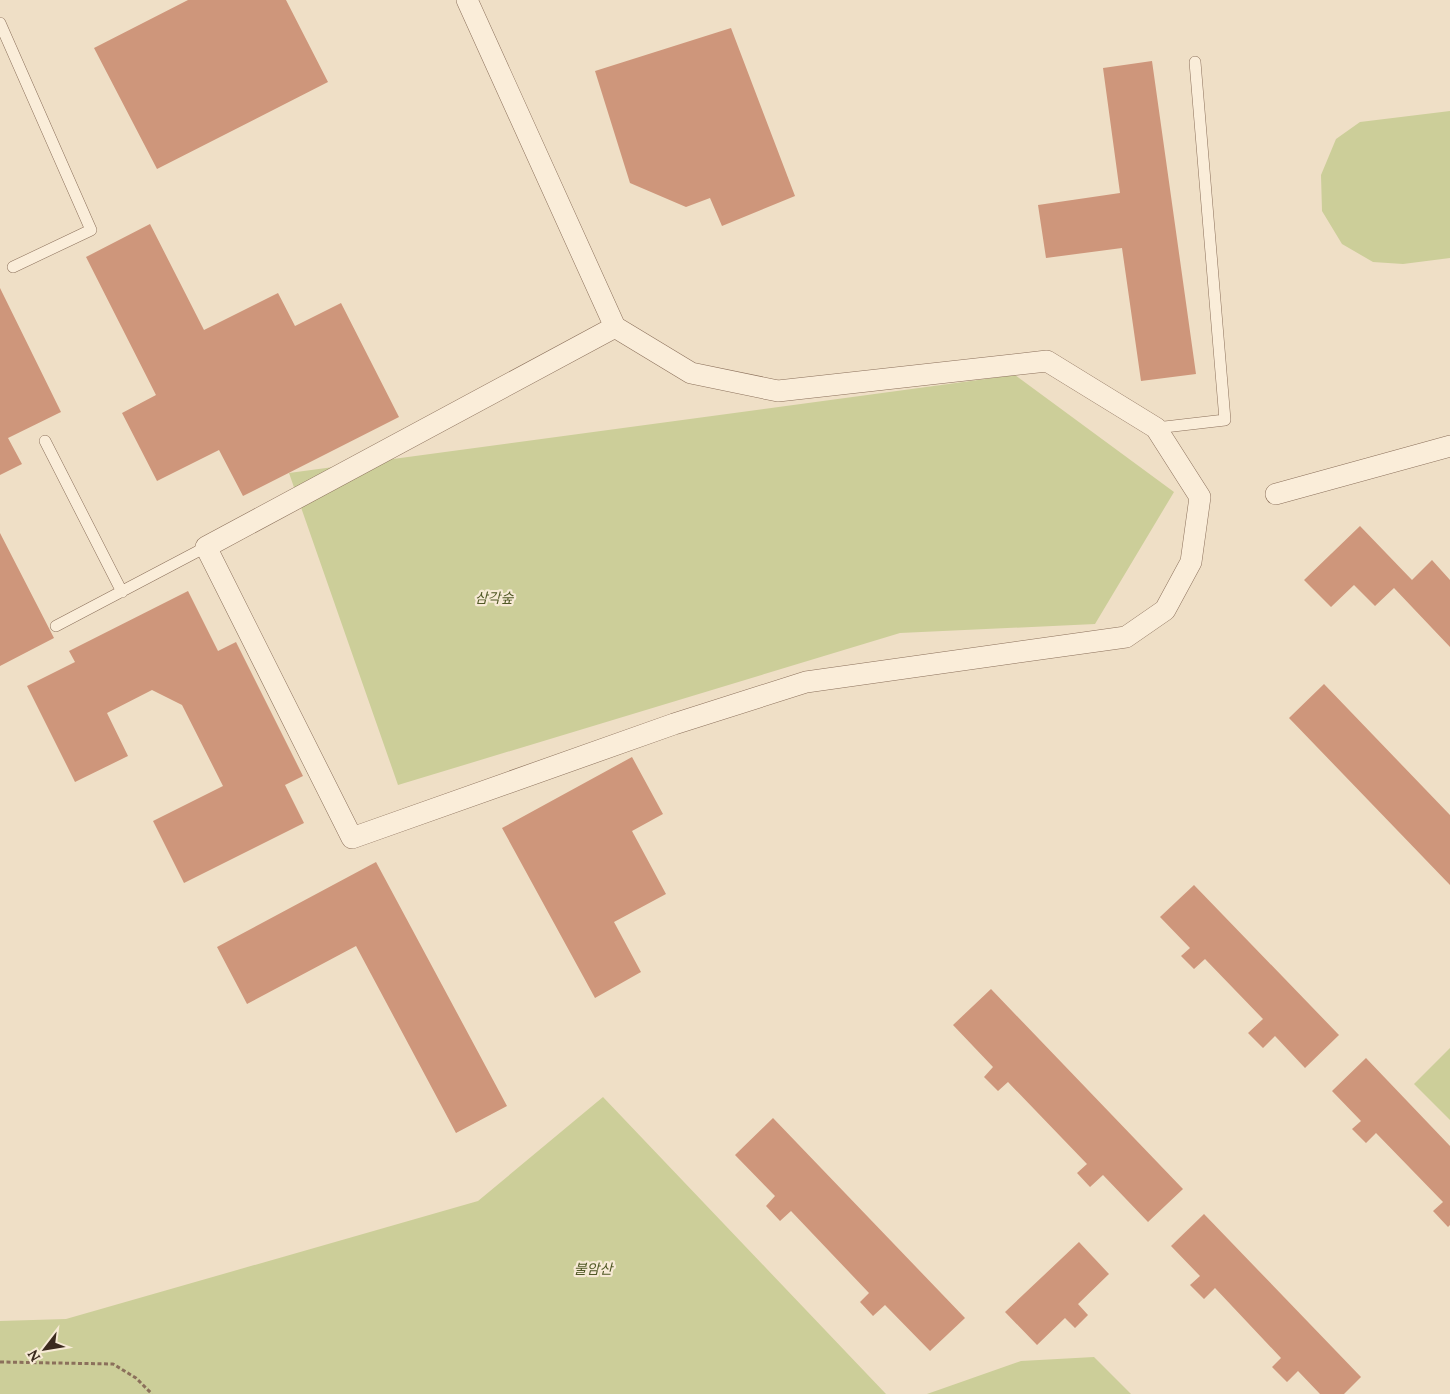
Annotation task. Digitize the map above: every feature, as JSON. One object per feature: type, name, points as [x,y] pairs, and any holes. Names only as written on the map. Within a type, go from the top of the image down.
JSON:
[{"type":"street","points":[[467,0],[615,327],[691,373],[778,391],[1047,361],[1156,428],[1200,497],[1192,562],[1165,610],[1126,637],[806,682],[674,724],[352,838],[206,547],[615,327]]},
{"type":"street","points":[[1276,494],[1450,446]]},
{"type":"lane","points":[[0,23],[91,230],[13,267]]},
{"type":"lane","points":[[1156,428],[1225,420],[1195,62]]},
{"type":"lane","points":[[45,441],[122,592]]},
{"type":"lane","points":[[56,626],[206,547]]},
{"type":"path","points":[[0,1362],[113,1364],[136,1378],[152,1394]]},
{"type":"green space","points":[[1450,111],[1450,258],[1403,264],[1373,262],[1342,244],[1322,211],[1321,175],[1336,139],[1360,122]]},
{"type":"green space","name":"삼각숲","points":[[1015,375],[1174,492],[1095,624],[900,633],[398,785],[289,473]]},
{"type":"green space","points":[[1450,1048],[1450,1120],[1414,1084]]},
{"type":"green space","name":"불암산","points":[[603,1097],[886,1394],[0,1394],[0,1321],[66,1319],[478,1201]]},
{"type":"green space","points":[[1094,1357],[1131,1394],[927,1394],[1021,1361]]},
{"type":"building","points":[[188,0],[286,0],[328,82],[157,169],[94,48]]},
{"type":"building","points":[[731,28],[795,196],[722,226],[710,198],[686,207],[630,183],[595,71]]},
{"type":"building","points":[[1152,61],[1196,374],[1141,381],[1122,248],[1046,258],[1038,205],[1120,193],[1103,68]]},
{"type":"building","points":[[150,224],[204,330],[278,293],[295,326],[341,303],[399,417],[243,496],[219,450],[157,481],[122,413],[156,395],[86,257]]},
{"type":"building","points":[[0,288],[61,412],[8,438],[22,464],[0,475]]},
{"type":"building","points":[[1360,526],[1412,580],[1432,560],[1450,580],[1450,647],[1394,588],[1375,606],[1354,585],[1331,607],[1304,580]]},
{"type":"building","points":[[0,533],[54,638],[0,666]]},
{"type":"building","points":[[188,591],[218,651],[236,642],[303,776],[285,785],[304,823],[184,883],[153,821],[223,786],[182,705],[152,690],[107,713],[128,756],[75,782],[27,686],[75,662],[69,651]]},
{"type":"building","points":[[1324,684],[1450,815],[1450,885],[1289,718]]},
{"type":"building","points":[[632,757],[663,814],[632,831],[666,894],[614,922],[641,972],[595,998],[502,828]]},
{"type":"building","points":[[376,862],[507,1106],[456,1133],[356,946],[247,1004],[217,947]]},
{"type":"building","points":[[1194,885],[1339,1035],[1305,1068],[1275,1036],[1263,1048],[1248,1033],[1263,1019],[1205,959],[1194,969],[1181,956],[1190,948],[1160,917]]},
{"type":"building","points":[[991,989],[1183,1189],[1148,1222],[1103,1175],[1090,1187],[1077,1173],[1087,1164],[1008,1082],[998,1091],[984,1077],[993,1067],[953,1025]]},
{"type":"building","points":[[1366,1058],[1450,1146],[1450,1225],[1448,1227],[1433,1211],[1443,1202],[1376,1133],[1366,1143],[1352,1129],[1361,1121],[1332,1091]]},
{"type":"building","points":[[773,1118],[965,1318],[930,1351],[885,1305],[873,1316],[860,1302],[869,1293],[791,1211],[780,1221],[766,1206],[775,1196],[735,1155]]},
{"type":"building","points":[[1204,1214],[1361,1377],[1344,1394],[1320,1394],[1298,1371],[1287,1382],[1272,1367],[1281,1358],[1215,1288],[1204,1299],[1190,1285],[1200,1276],[1171,1246]]},
{"type":"building","points":[[1079,1242],[1109,1274],[1078,1304],[1088,1315],[1075,1328],[1065,1318],[1037,1345],[1005,1312]]}]
